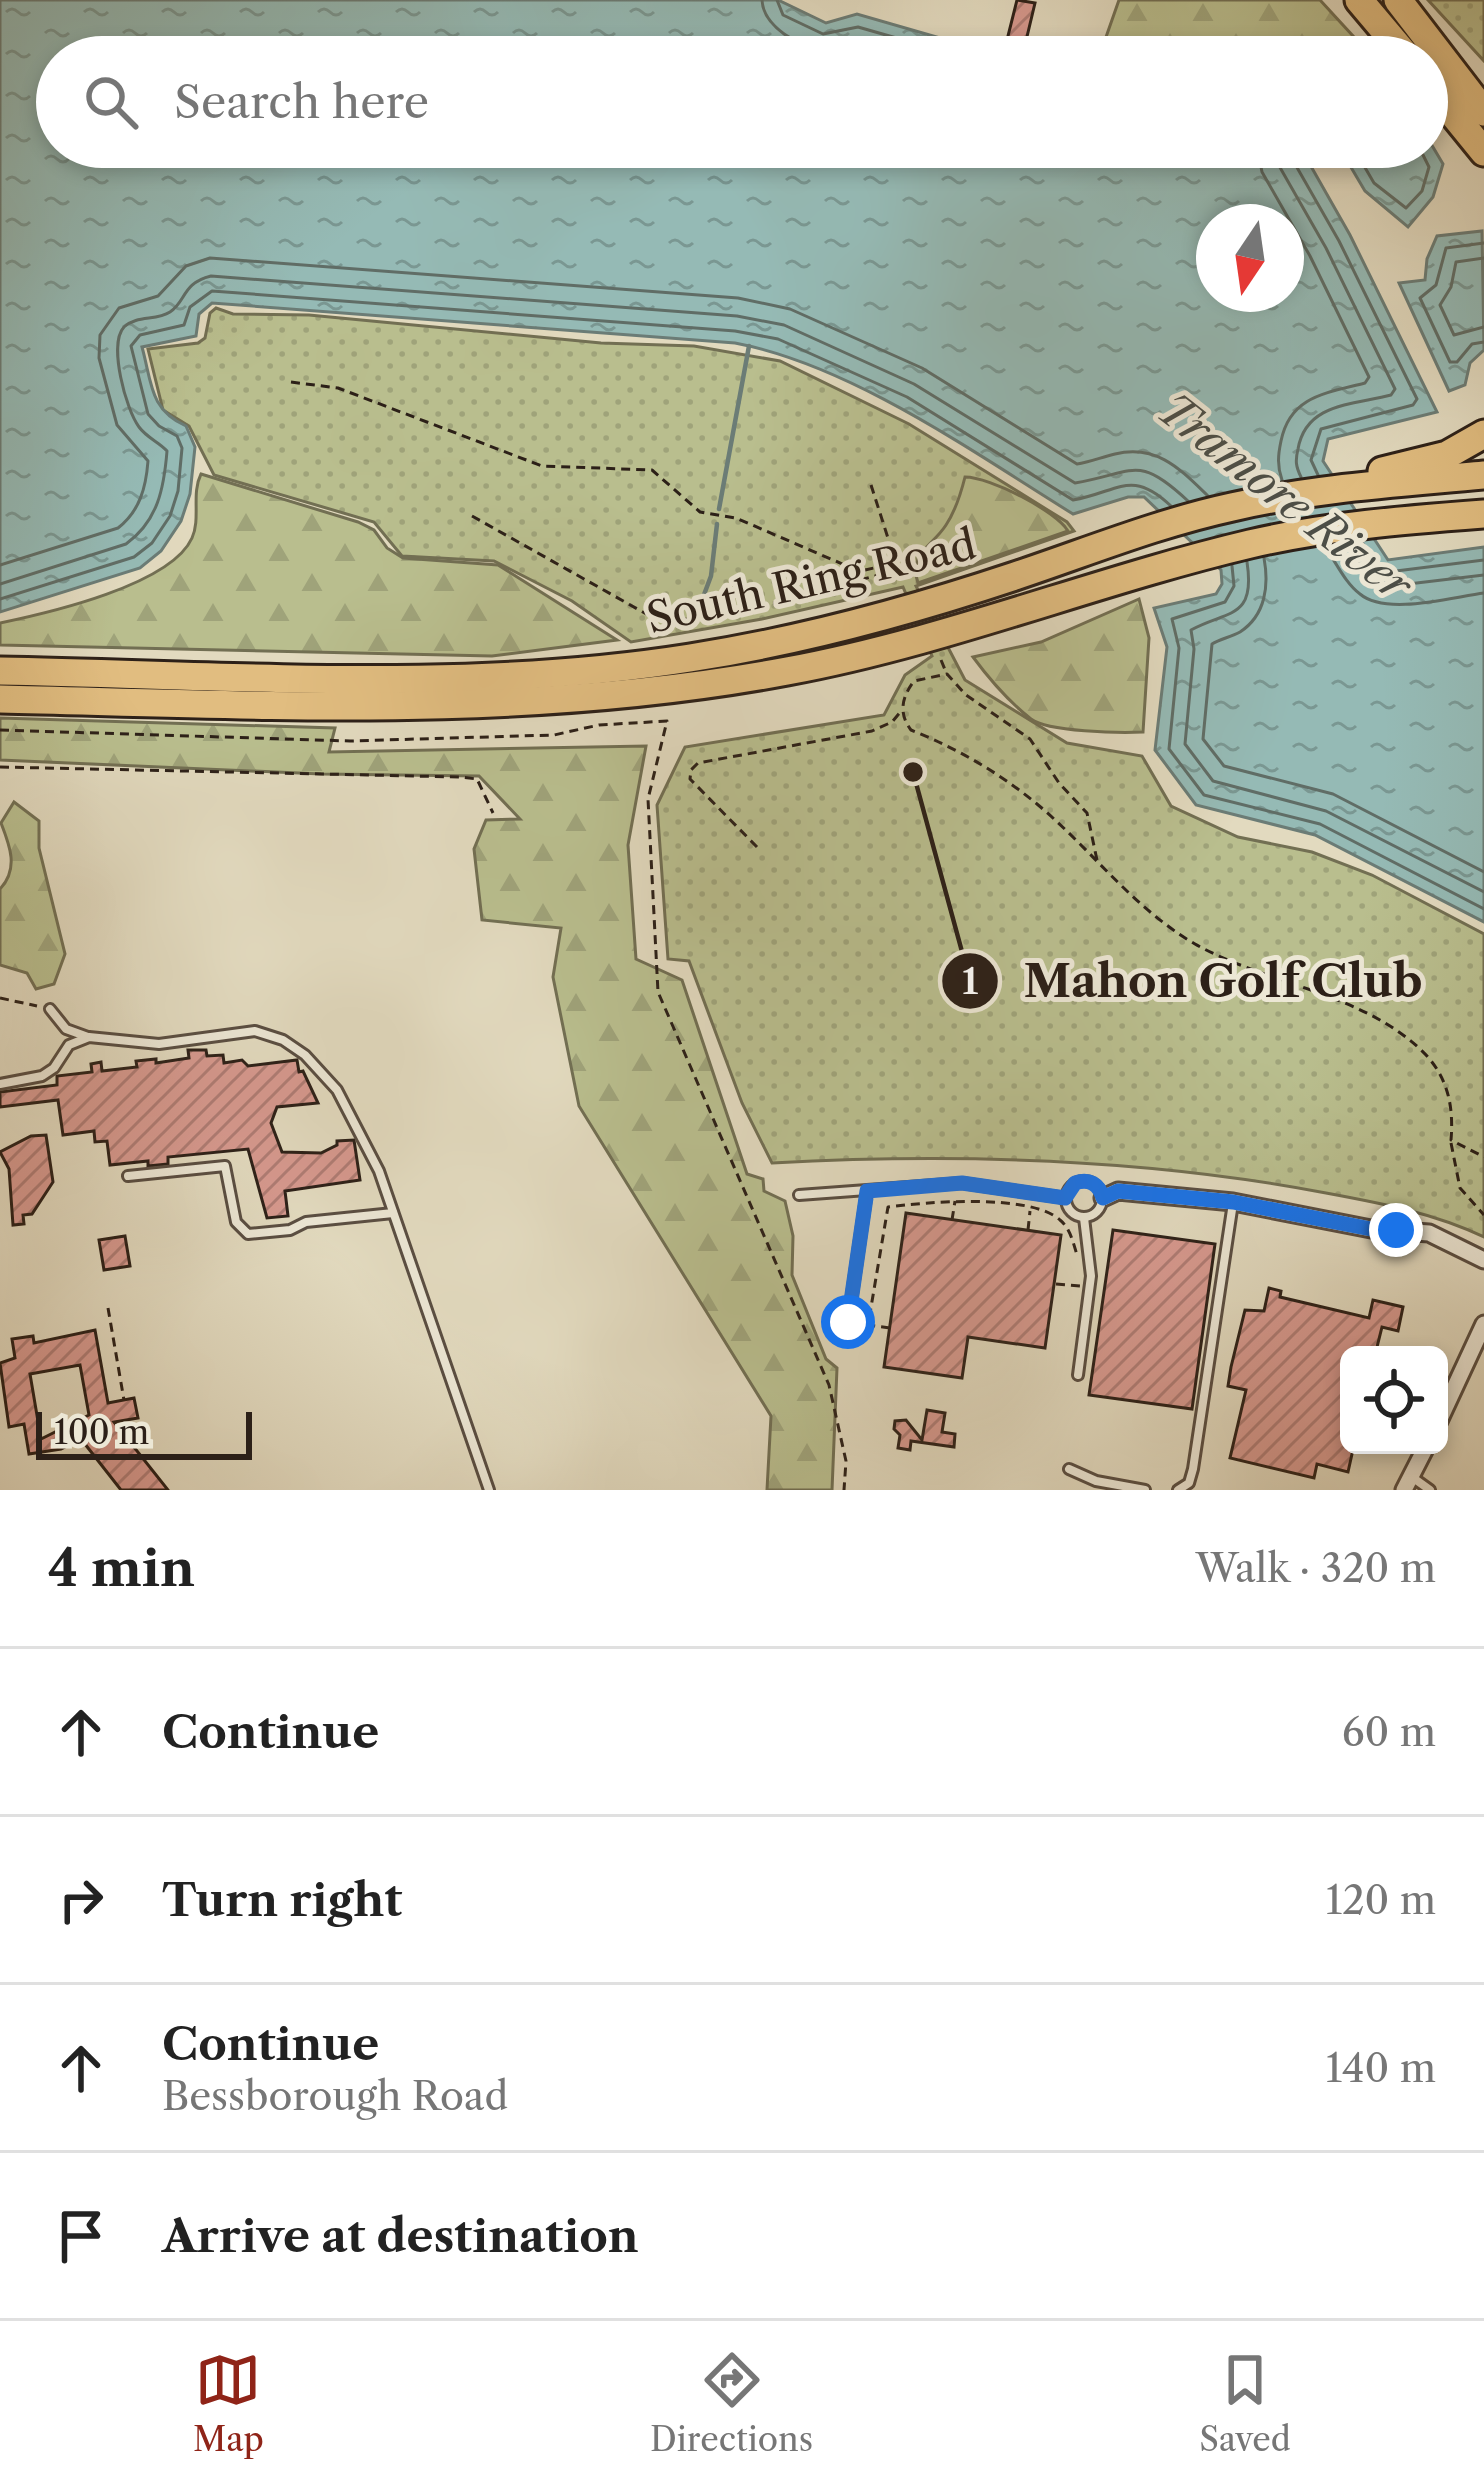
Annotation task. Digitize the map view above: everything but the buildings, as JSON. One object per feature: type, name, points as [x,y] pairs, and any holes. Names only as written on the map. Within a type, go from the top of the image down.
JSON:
[{"type":"highway","points":[[1359,0],[1389,36]]},
{"type":"highway","points":[[1400,1],[1436,36]]},
{"type":"highway","points":[[1400,1],[1426,36]]},
{"type":"highway","points":[[1448,47],[1484,82]]},
{"type":"highway","points":[[1448,64],[1484,112]]},
{"type":"highway","points":[[1448,106],[1484,152]]},
{"type":"highway","points":[[1448,107],[1484,168]]},
{"type":"highway","points":[[1339,484],[1447,455],[1484,434]]},
{"type":"highway","points":[[1339,484],[1484,476]]},
{"type":"highway","name":"South Ring Road","points":[[0,671],[436,679],[598,670],[690,658],[914,605],[1167,525],[1339,484]]},
{"type":"highway","name":"South Ring Road","points":[[0,699],[431,708],[613,698],[786,672],[890,650],[1200,557],[1317,531],[1484,514]]},
{"type":"street","points":[[1103,1198],[1118,1191],[1233,1202],[1371,1229],[1430,1233],[1484,1260]]},
{"type":"street","points":[[1448,1402],[1484,1324]]},
{"type":"street","points":[[1407,1483],[1422,1454]]},
{"type":"lane","points":[[50,1009],[66,1029],[89,1037],[159,1043],[255,1031],[283,1040],[332,1082],[366,1140],[489,1490]]},
{"type":"lane","points":[[0,1084],[42,1076],[54,1068],[69,1045],[89,1037]]},
{"type":"lane","points":[[128,1176],[220,1164],[229,1172],[236,1222],[248,1234],[393,1213]]},
{"type":"lane","points":[[1081,1181],[1093,1183],[1103,1198],[1100,1210],[1084,1218],[1069,1210],[1065,1198],[1070,1187],[1081,1181]]},
{"type":"lane","points":[[799,1195],[962,1183],[1065,1198]]},
{"type":"lane","points":[[848,1322],[867,1191]]},
{"type":"lane","points":[[1178,1490],[1189,1483],[1193,1469],[1233,1202]]},
{"type":"lane","points":[[1078,1376],[1091,1276],[1084,1218]]},
{"type":"lane","points":[[1069,1469],[1096,1481],[1145,1490]]},
{"type":"lane","points":[[1407,1483],[1430,1490]]},
{"type":"path","points":[[291,382],[338,388],[542,466],[580,471],[652,470],[700,512],[736,518],[847,566],[866,570],[896,562]]},
{"type":"path","points":[[871,485],[896,562],[908,580]]},
{"type":"path","points":[[472,516],[657,620],[752,609],[901,569]]},
{"type":"path","points":[[941,660],[946,674],[966,695],[1030,739],[1059,783],[1087,813],[1097,860]]},
{"type":"path","points":[[946,674],[914,681],[903,695],[903,720],[911,730],[990,768],[1039,806],[1136,902],[1195,944],[1330,998],[1417,1046],[1437,1068],[1449,1092],[1460,1188],[1484,1215]]},
{"type":"path","points":[[757,847],[690,779],[698,763],[872,731],[892,722],[903,709]]},
{"type":"path","points":[[0,730],[350,741],[554,735],[599,725],[667,721],[648,800],[658,992],[829,1385],[846,1461],[844,1490]]},
{"type":"path","points":[[0,766],[460,777],[477,779],[493,813]]},
{"type":"path","points":[[0,998],[50,1009]]},
{"type":"path","points":[[1451,1140],[1484,1157]]},
{"type":"path","points":[[952,1220],[955,1199]]},
{"type":"path","points":[[890,1328],[868,1324],[886,1208],[955,1199],[1045,1211],[1064,1223],[1081,1271],[1081,1287],[1056,1284]]},
{"type":"path","points":[[1028,1230],[1030,1209]]},
{"type":"path","points":[[108,1308],[124,1400]]},
{"type":"green space","points":[[1119,0],[1320,0],[1353,36],[1106,36]]},
{"type":"green space","points":[[1428,0],[1484,0],[1484,61]]},
{"type":"green space","points":[[216,308],[233,314],[309,315],[601,343],[694,346],[780,361],[909,424],[1067,522],[1074,531],[916,586],[965,680],[1067,743],[1142,756],[1171,806],[1238,837],[1312,852],[1372,875],[1484,934],[1484,1237],[1387,1205],[1189,1172],[981,1159],[772,1163],[742,1103],[689,961],[668,959],[657,805],[685,747],[884,715],[905,675],[932,656],[903,587],[631,642],[572,601],[494,561],[402,556],[374,522],[214,475],[189,426],[163,410],[148,349],[198,343],[205,338],[210,313]]},
{"type":"green space","points":[[201,474],[358,522],[374,530],[387,548],[403,558],[498,565],[617,640],[492,656],[0,645],[0,623],[106,594],[160,570],[180,555],[195,530]]},
{"type":"green space","points":[[965,477],[1021,496],[1068,531],[918,583],[919,557],[950,519]]},
{"type":"green space","points":[[1139,599],[1149,638],[1143,732],[1085,731],[1040,723],[1007,698],[973,657],[1041,642]]},
{"type":"green space","points":[[0,718],[335,728],[329,752],[646,746],[628,845],[636,959],[682,980],[747,1174],[763,1179],[764,1191],[785,1201],[793,1236],[792,1275],[826,1359],[837,1368],[832,1490],[767,1490],[771,1416],[579,1106],[553,977],[561,928],[482,920],[474,849],[486,820],[520,819],[479,776],[0,760]]},
{"type":"green space","points":[[14,802],[39,821],[39,848],[65,954],[54,984],[36,989],[27,973],[0,965],[0,889],[11,865],[1,823]]},
{"type":"water","name":"Tramore River","points":[[0,0],[778,0],[826,23],[857,14],[933,36],[36,36],[36,168],[1312,168],[1437,412],[1328,439],[1323,461],[1388,560],[1484,547],[1484,922],[1315,835],[1196,805],[1155,750],[1167,647],[1154,608],[1216,594],[1222,584],[1221,570],[1144,497],[1128,497],[1073,514],[867,390],[779,354],[735,343],[212,303],[199,314],[196,336],[142,347],[158,403],[186,426],[195,447],[190,494],[181,521],[161,551],[140,568],[0,612]]},
{"type":"water","points":[[1351,168],[1442,168],[1433,197],[1408,227],[1365,191]]},
{"type":"water","points":[[1482,231],[1484,350],[1470,363],[1465,385],[1449,391],[1399,283],[1425,280],[1437,236]]},
{"type":"waterway","points":[[719,509],[749,346]]},
{"type":"waterway","points":[[702,600],[711,576],[717,524]]},
{"type":"place","name":"Mahon Golf Club","points":[[913,772]]},
{"type":"route","points":[[848,1322],[867,1191],[962,1183],[1065,1198],[1075,1183],[1087,1181],[1098,1187],[1103,1198],[1118,1191],[1233,1202],[1396,1230]]}]
